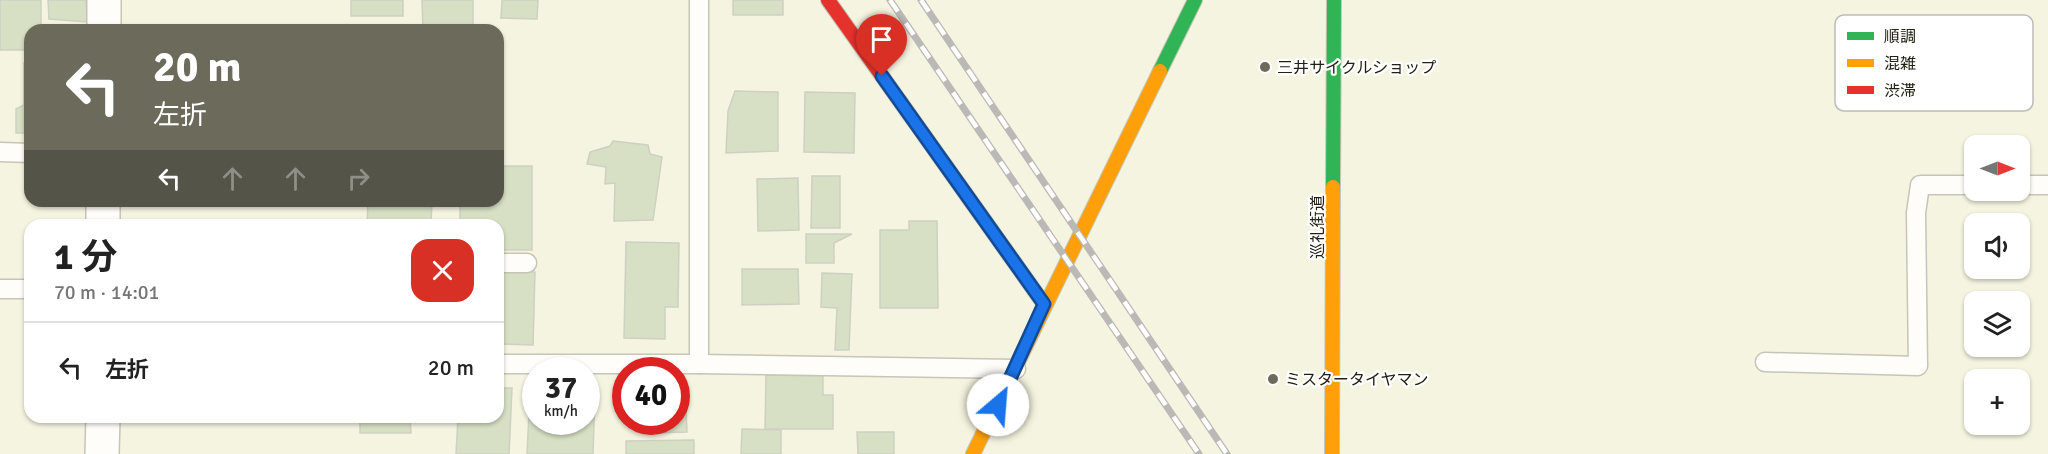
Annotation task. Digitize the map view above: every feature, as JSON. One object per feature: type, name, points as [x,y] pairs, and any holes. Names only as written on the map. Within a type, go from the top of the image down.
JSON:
[{"type":"street","points":[[104,0],[104,24]]},
{"type":"street","points":[[828,0],[1044,304]]},
{"type":"street","points":[[974,454],[1016,369],[1044,304],[1195,0]]},
{"type":"street","name":"巡礼街道","points":[[1332,454],[1334,0]]},
{"type":"street","points":[[102,423],[102,454]]},
{"type":"lane","points":[[699,0],[699,364]]},
{"type":"lane","points":[[0,153],[24,153]]},
{"type":"lane","points":[[1765,362],[1918,366],[1916,213],[1920,185],[1964,185]]},
{"type":"lane","points":[[2030,185],[2048,185]]},
{"type":"lane","points":[[504,263],[527,263]]},
{"type":"lane","points":[[0,289],[24,289]]},
{"type":"lane","points":[[504,364],[699,364],[1016,369]]},
{"type":"building","points":[[0,0],[41,0],[41,24],[24,24],[24,50],[0,50]]},
{"type":"building","points":[[48,0],[86,0],[87,22],[49,19]]},
{"type":"building","points":[[351,0],[403,0],[403,16],[351,16]]},
{"type":"building","points":[[422,0],[473,0],[473,24],[423,24]]},
{"type":"building","points":[[502,0],[538,0],[537,19],[501,18]]},
{"type":"building","points":[[733,0],[783,0],[783,15],[733,15]]},
{"type":"building","points":[[735,91],[778,92],[778,151],[726,153],[728,111]]},
{"type":"building","points":[[805,92],[855,93],[854,153],[804,152]]},
{"type":"building","points":[[24,105],[24,133],[16,133],[16,109]]},
{"type":"building","points":[[613,141],[648,145],[650,154],[662,157],[653,220],[614,221],[615,183],[605,184],[606,167],[587,164],[590,152],[610,146]]},
{"type":"building","points":[[504,166],[532,166],[532,250],[504,250],[504,219],[460,219],[460,207],[504,207]]},
{"type":"building","points":[[812,176],[840,176],[840,228],[811,228]]},
{"type":"building","points":[[798,178],[799,230],[758,231],[757,179]]},
{"type":"building","points":[[368,207],[432,207],[431,219],[367,219]]},
{"type":"building","points":[[909,221],[937,221],[938,308],[880,308],[880,230],[909,230]]},
{"type":"building","points":[[806,234],[852,234],[834,243],[834,263],[806,263]]},
{"type":"building","points":[[626,242],[679,243],[678,307],[665,307],[665,339],[624,338]]},
{"type":"building","points":[[742,269],[798,269],[799,304],[742,305]]},
{"type":"building","points":[[504,271],[535,272],[533,345],[504,344]]},
{"type":"building","points":[[822,273],[852,274],[849,350],[835,350],[837,308],[821,307]]},
{"type":"building","points":[[766,375],[823,376],[823,395],[833,395],[833,429],[765,429]]},
{"type":"building","points":[[504,388],[512,388],[509,454],[456,454],[458,423],[504,423]]},
{"type":"building","points":[[360,423],[410,423],[411,433],[360,433]]},
{"type":"building","points":[[742,429],[781,430],[781,454],[741,454]]},
{"type":"building","points":[[857,432],[894,432],[894,454],[858,454]]},
{"type":"building","points":[[528,435],[594,435],[593,454],[527,454]]},
{"type":"building","points":[[694,440],[694,454],[626,454],[626,441]]},
{"type":"railway","points":[[890,0],[1199,454]]},
{"type":"railway","points":[[921,0],[1227,454]]},
{"type":"traffic: fast","points":[[1160,71],[1195,0]]},
{"type":"traffic: fast","points":[[1333,187],[1334,0]]},
{"type":"traffic: slow","points":[[973,454],[1160,71]]},
{"type":"traffic: slow","points":[[1332,454],[1333,187]]},
{"type":"traffic: jam","points":[[828,0],[1044,304]]},
{"type":"place","name":"三井サイクルショップ","points":[[1265,67]]},
{"type":"place","name":"ミスタータイヤマン","points":[[1273,379]]},
{"type":"route","points":[[882,76],[1044,304],[998,405]]}]
